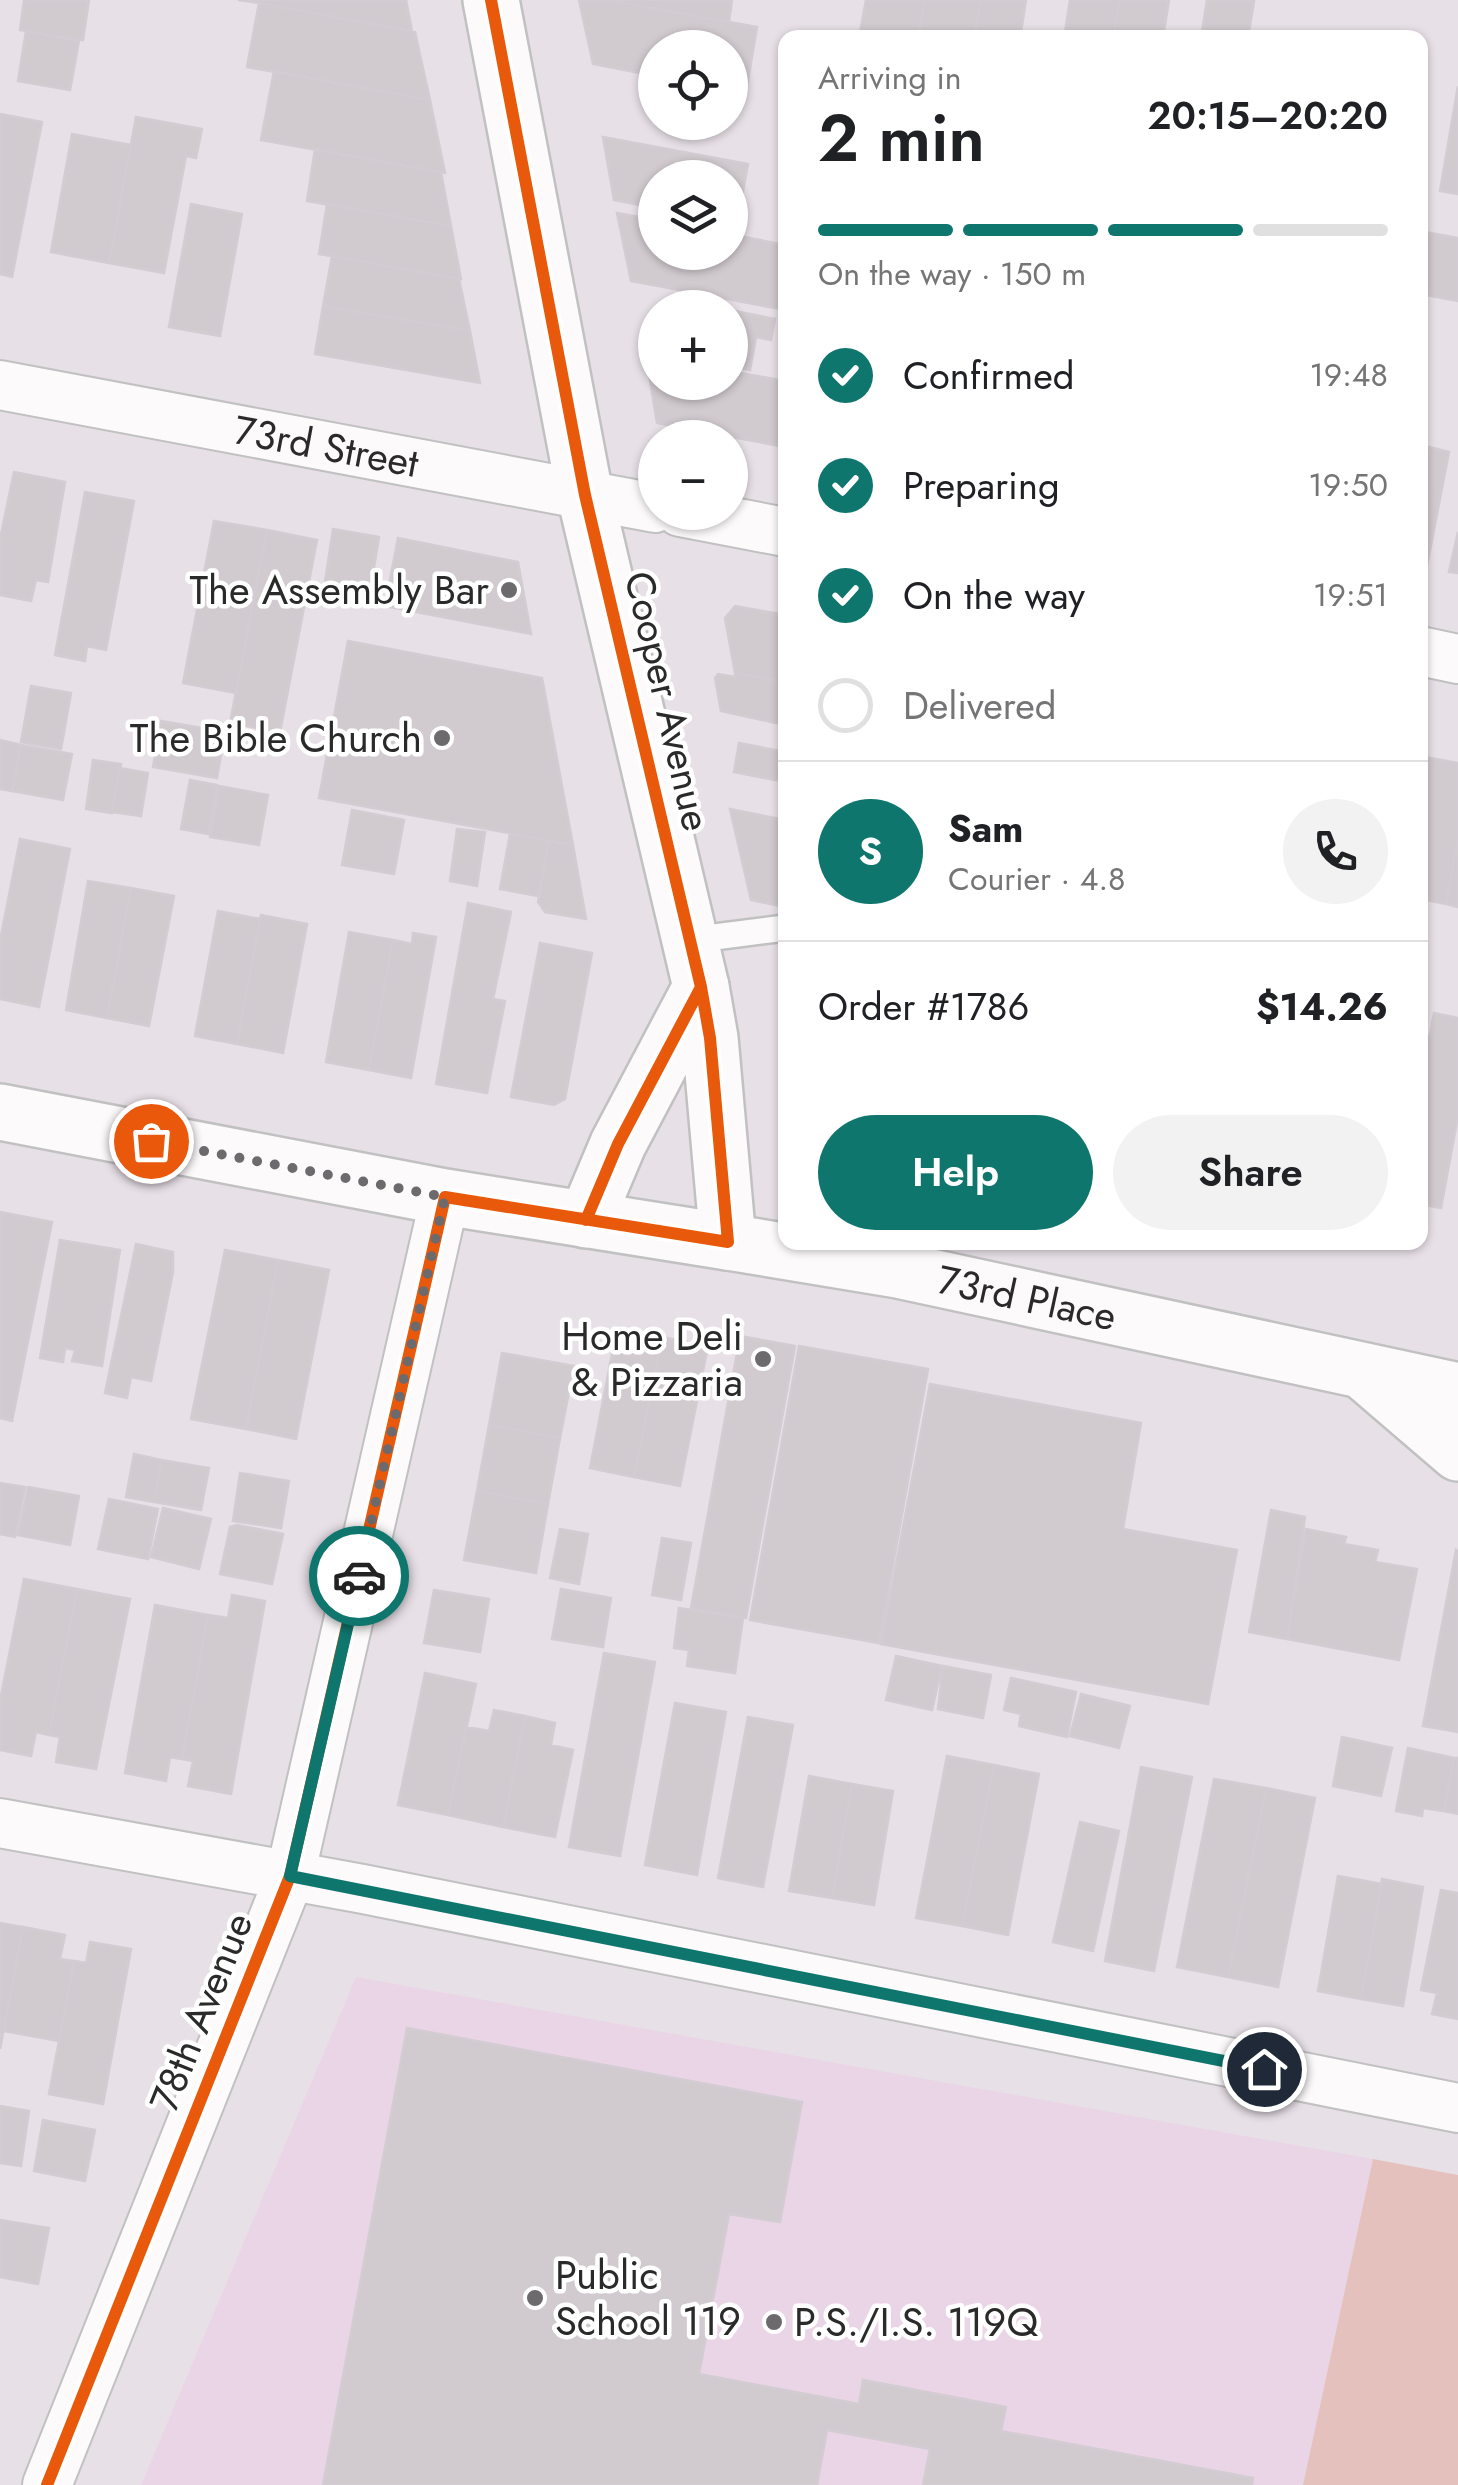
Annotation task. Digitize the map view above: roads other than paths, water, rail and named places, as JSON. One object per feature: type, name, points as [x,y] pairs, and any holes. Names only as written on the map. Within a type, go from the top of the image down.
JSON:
[{"type":"main road","name":"Cooper Avenue","points":[[491,0],[585,495],[696,964],[710,1038],[728,1242]]},
{"type":"main road","points":[[586,1220],[696,964]]},
{"type":"main road","name":"73rd Place","points":[[0,1112],[445,1197],[728,1242],[778,1246]]},
{"type":"main road","name":"73rd Place","points":[[826,1250],[899,1256],[1366,1374],[1458,1391]]},
{"type":"main road","points":[[1366,1374],[1458,1453]]},
{"type":"street","name":"73rd Street","points":[[0,385],[638,505]]},
{"type":"street","points":[[748,525],[778,531]]},
{"type":"street","points":[[1428,653],[1458,658]]},
{"type":"street","name":"78th Avenue","points":[[47,2485],[290,1876],[445,1197]]},
{"type":"street","points":[[0,1823],[290,1876],[1458,2108]]},
{"type":"lane","points":[[696,964],[778,931]]},
{"type":"place","name":"The Assembly Bar","points":[[509,590]]},
{"type":"place","name":"The Bible Church","points":[[442,738]]},
{"type":"place","name":"Home Deli & Pizzaria","points":[[763,1359]]},
{"type":"place","name":"Public School 119","points":[[535,2298]]},
{"type":"place","name":"P.S./I.S. 119Q","points":[[774,2322]]}]
